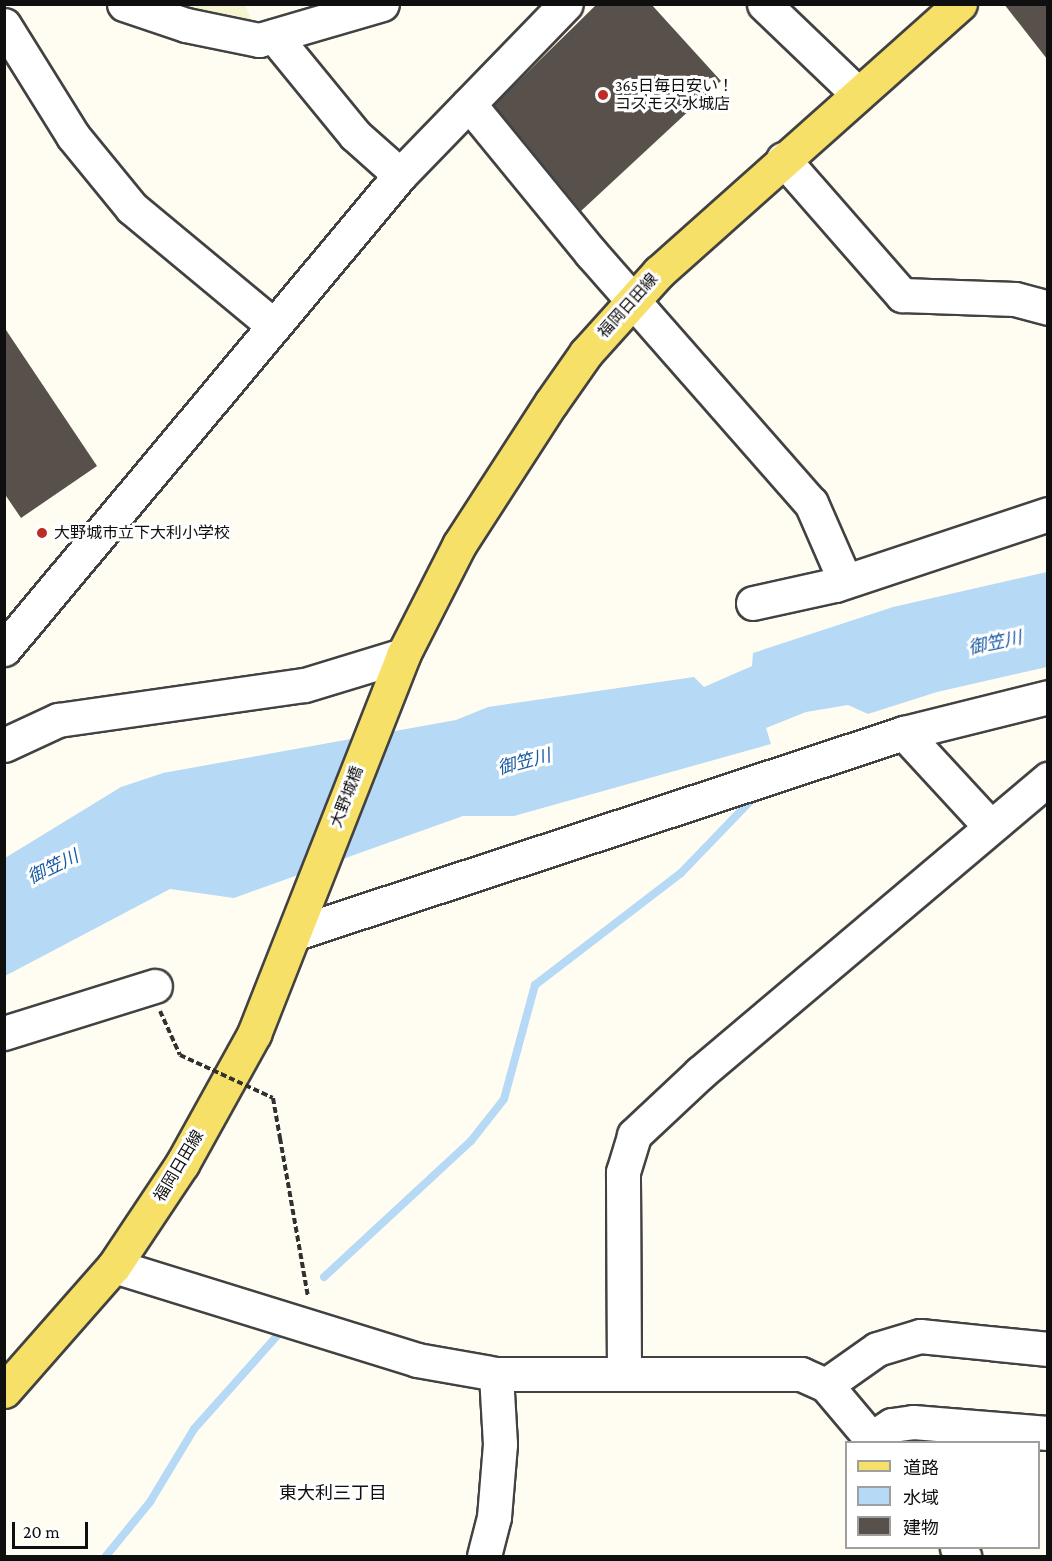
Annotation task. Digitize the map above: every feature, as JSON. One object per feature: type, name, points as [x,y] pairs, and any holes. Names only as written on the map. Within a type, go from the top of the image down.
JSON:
[{"type":"main road","name":"福岡日田線","points":[[391,686],[403,655],[459,545],[544,412],[634,298],[783,159],[960,4]]},
{"type":"main road","name":"大野城橋","points":[[299,921],[391,686]]},
{"type":"main road","name":"福岡日田線","points":[[4,1391],[114,1266],[182,1164],[243,1054],[299,921]]},
{"type":"street","points":[[124,4],[186,25],[259,40],[382,4]]},
{"type":"street","points":[[4,650],[400,175],[566,4]]},
{"type":"street","points":[[764,4],[858,94]]},
{"type":"street","points":[[4,25],[73,136],[132,208],[273,325]]},
{"type":"street","points":[[274,36],[354,135],[400,175]]},
{"type":"street","points":[[469,104],[591,254],[634,298],[811,503],[845,581]]},
{"type":"street","points":[[783,159],[902,295],[1015,298],[1047,308]]},
{"type":"street","points":[[753,603],[845,581],[1047,514]]},
{"type":"street","points":[[4,745],[58,720],[305,685],[403,655]]},
{"type":"street","points":[[299,921],[904,733],[1047,697]]},
{"type":"street","points":[[904,733],[989,825]]},
{"type":"street","points":[[624,1371],[623,1172],[634,1136],[989,825],[1047,778]]},
{"type":"street","points":[[4,1033],[158,999]]},
{"type":"street","points":[[114,1266],[304,1321],[417,1360],[496,1374],[624,1371],[801,1374],[826,1385],[873,1441],[892,1425],[913,1422],[1047,1432]]},
{"type":"street","points":[[826,1385],[877,1349],[920,1336],[1047,1349]]},
{"type":"street","points":[[483,1557],[494,1517],[500,1444],[496,1374]]},
{"type":"path","points":[[158,999],[180,1055],[273,1098],[310,1288],[304,1321]]},
{"type":"green space","points":[[138,5],[245,5],[255,29]]},
{"type":"water","name":"御笠川","points":[[1047,572],[1047,667],[937,692],[868,714],[848,705],[806,712],[766,728],[771,744],[514,816],[463,816],[234,898],[170,889],[5,976],[5,858],[121,787],[163,773],[456,720],[488,707],[694,677],[704,687],[752,666],[753,653],[893,607]]},
{"type":"building","name":"365日毎日安い！ コスモス 水城店","points":[[597,4],[651,4],[721,81],[581,211],[494,105]]},
{"type":"building","points":[[1004,4],[1047,4],[1047,59]]},
{"type":"building","points":[[4,327],[97,466],[21,518],[4,493]]},
{"type":"waterway","points":[[324,1277],[471,1141],[504,1099],[535,985],[681,873],[756,795]]},
{"type":"waterway","points":[[106,1556],[150,1502],[194,1429],[284,1328]]},
{"type":"place","name":"365日毎日安い！ コスモス 水城店","points":[[603,95]]},
{"type":"place","name":"大野城市立下大利小学校","points":[[42,533]]},
{"type":"district","name":"東大利三丁目","points":[[333,1493]]}]
